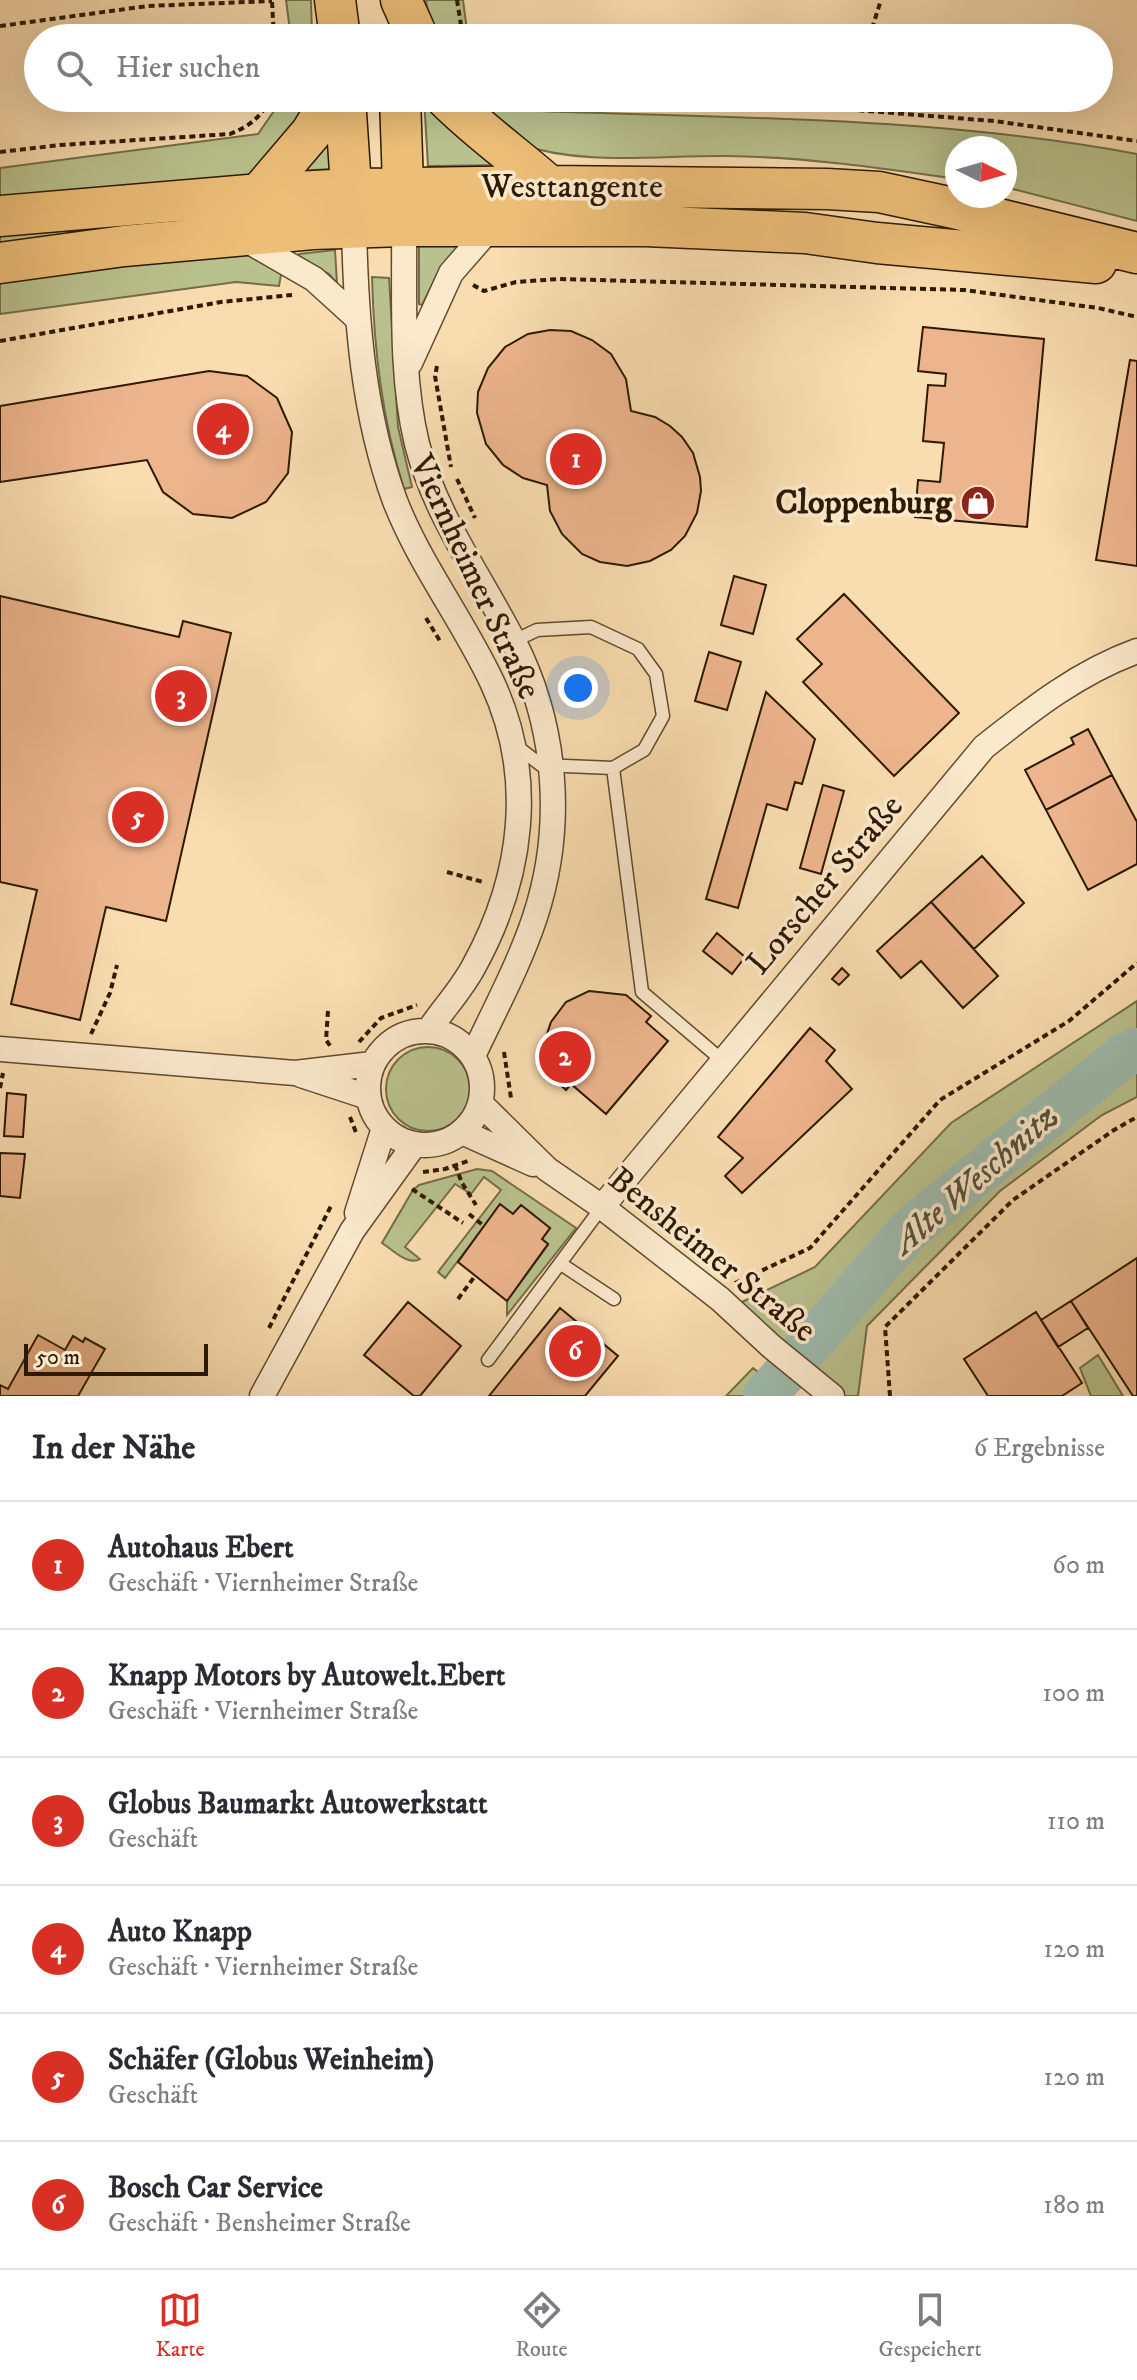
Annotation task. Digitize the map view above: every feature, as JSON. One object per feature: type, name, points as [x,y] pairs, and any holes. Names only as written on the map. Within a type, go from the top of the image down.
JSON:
[{"type":"main road","points":[[335,0],[338,24]]},
{"type":"main road","points":[[397,24],[399,0]]},
{"type":"main road","points":[[399,0],[411,24]]},
{"type":"main road","points":[[259,194],[311,133],[324,112]]},
{"type":"main road","points":[[346,112],[352,208]]},
{"type":"main road","points":[[401,112],[404,207]]},
{"type":"main road","points":[[460,112],[549,186]]},
{"type":"main road","name":"Westtangente","points":[[0,216],[259,194],[352,208],[404,207],[549,186],[879,192],[1137,253]]},
{"type":"main road","name":"Westtangente","points":[[404,207],[492,226],[646,226],[805,233],[877,243],[1137,267]]},
{"type":"main road","name":"Westtangente","points":[[0,263],[124,246],[239,236],[352,208]]},
{"type":"street","name":"Viernheimer Straße","points":[[404,207],[407,369],[417,444],[433,494],[514,641],[533,684],[552,767],[553,824],[546,876],[535,917],[473,1056]]},
{"type":"street","name":"Viernheimer Straße","points":[[352,208],[358,319],[369,407],[396,502],[414,543],[492,682],[513,743],[520,798],[516,854],[502,910],[473,969],[429,1030]]},
{"type":"street","points":[[407,369],[451,273],[492,226]]},
{"type":"street","points":[[239,236],[314,279],[358,319]]},
{"type":"street","name":"Lorscher Straße","points":[[602,1207],[984,747],[1049,695],[1114,659],[1137,651]]},
{"type":"street","points":[[429,1030],[446,1034],[461,1043],[473,1056],[481,1079],[480,1103],[474,1119],[462,1132],[447,1141],[414,1145],[398,1139],[373,1114],[368,1097],[372,1064],[382,1049],[396,1038],[429,1030]]},
{"type":"street","points":[[2,1058],[97,1056],[295,1073],[372,1064]]},
{"type":"street","points":[[335,1070],[368,1097]]},
{"type":"street","name":"Bensheimer Straße","points":[[480,1103],[500,1140]]},
{"type":"street","points":[[262,1396],[352,1231],[382,1169],[384,1128]]},
{"type":"street","name":"Bensheimer Straße","points":[[462,1132],[500,1140],[602,1207],[720,1299],[823,1389]]},
{"type":"street","points":[[382,1169],[414,1145]]},
{"type":"lane","points":[[513,743],[541,765],[613,768],[644,750],[663,716],[656,674],[638,649],[591,627],[537,630],[514,641]]},
{"type":"lane","points":[[613,768],[642,992],[723,1061]]},
{"type":"lane","points":[[488,1360],[602,1207]]},
{"type":"lane","points":[[561,1264],[614,1299]]},
{"type":"path","points":[[457,0],[461,24]]},
{"type":"path","points":[[873,24],[881,0]]},
{"type":"path","points":[[0,26],[148,6],[272,1],[273,24]]},
{"type":"path","points":[[0,152],[230,134],[249,126],[264,112]]},
{"type":"path","points":[[880,112],[994,121],[1137,141]]},
{"type":"path","points":[[451,273],[484,291],[516,282],[559,279],[964,290],[1098,308],[1137,317]]},
{"type":"path","points":[[0,341],[221,302],[295,295]]},
{"type":"path","points":[[437,362],[435,376],[451,467],[481,530]]},
{"type":"path","points":[[425,615],[448,652]]},
{"type":"path","points":[[447,872],[485,883],[480,895]]},
{"type":"path","points":[[720,1299],[736,1282],[810,1248],[940,1100],[1069,1021],[1137,963]]},
{"type":"path","points":[[97,1056],[91,1035],[110,993],[117,965]]},
{"type":"path","points":[[335,1070],[381,1018],[425,1002]]},
{"type":"path","points":[[328,1011],[326,1040],[335,1070],[331,1098],[347,1110],[357,1133],[357,1155],[407,1183],[423,1172],[467,1160],[487,1161],[513,1119],[510,1081],[503,1053],[504,1039]]},
{"type":"path","points":[[0,1088],[2,1058]]},
{"type":"path","points":[[890,1396],[885,1327],[1013,1200],[1137,1117]]},
{"type":"path","points":[[455,1165],[476,1205]]},
{"type":"path","points":[[413,1190],[463,1223]]},
{"type":"path","points":[[266,1334],[336,1197]]},
{"type":"path","points":[[469,1214],[484,1226]]},
{"type":"path","points":[[458,1299],[475,1276]]},
{"type":"green space","points":[[286,0],[311,0],[312,24],[289,24]]},
{"type":"green space","points":[[426,0],[463,0],[466,24],[429,24]]},
{"type":"green space","points":[[273,112],[319,112],[328,128],[331,169],[300,171],[279,286],[236,282],[0,314],[0,168],[258,134]]},
{"type":"green space","points":[[425,112],[450,112],[510,165],[428,166]]},
{"type":"green space","points":[[475,112],[838,121],[1013,136],[945,136],[945,177],[785,158],[568,155],[509,140]]},
{"type":"green space","points":[[1017,136],[1137,154],[1137,221],[1017,190]]},
{"type":"green space","points":[[419,246],[461,246],[436,277],[422,305],[419,304]]},
{"type":"green space","points":[[335,250],[337,283],[329,274],[299,258],[299,254]]},
{"type":"green space","points":[[372,277],[389,278],[398,427],[412,487],[404,489],[380,384]]},
{"type":"green space","points":[[1137,1001],[1137,1097],[1102,1115],[1000,1191],[867,1326],[858,1396],[842,1396],[740,1303],[815,1267],[951,1123]]},
{"type":"green space","points":[[428,1047],[444,1050],[458,1059],[467,1073],[470,1089],[467,1105],[458,1119],[444,1128],[428,1131],[412,1128],[398,1119],[389,1105],[386,1089],[389,1073],[398,1059],[412,1050]]},
{"type":"green space","points":[[477,1169],[492,1171],[576,1228],[507,1315],[507,1301],[548,1245],[542,1239],[550,1229],[521,1205],[513,1214],[500,1205],[445,1278],[438,1272],[501,1190],[484,1177],[471,1194],[455,1184],[405,1247],[420,1259],[406,1259],[382,1243],[419,1185]]},
{"type":"green space","points":[[1098,1355],[1123,1396],[1091,1396],[1080,1368]]},
{"type":"green space","points":[[753,1368],[788,1396],[726,1396]]},
{"type":"building","points":[[923,327],[1044,339],[1027,527],[915,517],[918,480],[940,482],[944,443],[923,441],[928,385],[945,386],[946,374],[918,371]]},
{"type":"building","points":[[550,330],[571,331],[592,340],[611,354],[626,379],[631,411],[655,417],[670,426],[693,453],[701,491],[697,513],[685,536],[671,550],[650,561],[627,566],[600,562],[582,554],[562,534],[550,511],[547,485],[523,478],[503,465],[486,444],[477,413],[478,392],[488,368],[505,347],[528,334]]},
{"type":"building","points":[[1130,360],[1137,361],[1137,566],[1096,560]]},
{"type":"building","points":[[209,371],[247,376],[277,398],[292,432],[288,473],[266,502],[232,518],[193,514],[163,492],[147,460],[0,482],[0,406]]},
{"type":"building","points":[[734,576],[766,585],[753,634],[721,625]]},
{"type":"building","points":[[844,594],[959,713],[894,776],[803,682],[822,664],[797,639]]},
{"type":"building","points":[[0,596],[179,637],[183,621],[231,633],[166,921],[106,907],[80,1020],[11,1004],[37,890],[0,882]]},
{"type":"building","points":[[709,652],[741,662],[727,710],[695,701]]},
{"type":"building","points":[[766,692],[815,739],[802,784],[795,782],[787,810],[767,804],[738,908],[706,899]]},
{"type":"building","points":[[1088,729],[1112,775],[1046,810],[1025,770],[1074,744],[1071,738]]},
{"type":"building","points":[[1112,775],[1137,822],[1137,864],[1088,890],[1046,810]]},
{"type":"building","points":[[823,785],[844,791],[821,874],[800,868]]},
{"type":"building","points":[[982,856],[1024,903],[974,949],[931,902]]},
{"type":"building","points":[[931,902],[998,976],[963,1008],[921,961],[901,978],[877,951]]},
{"type":"building","points":[[717,933],[745,957],[732,974],[703,951]]},
{"type":"building","points":[[842,968],[849,975],[839,985],[832,979]]},
{"type":"building","points":[[589,991],[626,995],[651,1016],[646,1022],[668,1041],[606,1114],[571,1084],[566,1090],[554,1079],[545,1062],[544,1043],[551,1022],[566,1002]]},
{"type":"building","points":[[810,1028],[835,1050],[826,1061],[852,1089],[742,1193],[725,1176],[743,1158],[718,1137]]},
{"type":"building","points":[[7,1093],[26,1095],[23,1137],[4,1136]]},
{"type":"building","points":[[0,1153],[25,1154],[20,1198],[0,1196]]},
{"type":"building","points":[[500,1204],[513,1214],[521,1205],[550,1228],[542,1239],[548,1244],[507,1301],[458,1262]]},
{"type":"building","points":[[1137,1258],[1137,1396],[1133,1396],[1071,1301]]},
{"type":"building","points":[[1071,1301],[1088,1328],[1058,1347],[1041,1320]]},
{"type":"building","points":[[408,1302],[461,1346],[420,1396],[414,1396],[364,1355]]},
{"type":"building","points":[[560,1308],[618,1356],[585,1396],[489,1396]]},
{"type":"building","points":[[1036,1312],[1082,1383],[1062,1396],[988,1396],[964,1359]]},
{"type":"building","points":[[38,1335],[65,1350],[73,1336],[83,1342],[85,1338],[105,1349],[78,1396],[0,1396],[0,1385],[8,1389]]},
{"type":"waterway","name":"Alte Weschnitz","points":[[765,1396],[911,1228],[1123,1056],[1137,1050]]},
{"type":"place","name":"Auto Knapp","points":[[223,429]]},
{"type":"place","name":"Autohaus Ebert","points":[[576,459]]},
{"type":"place","name":"Cloppenburg","points":[[978,503]]},
{"type":"place","name":"Globus Baumarkt Autowerkstatt","points":[[181,696]]},
{"type":"place","name":"Schäfer (Globus Weinheim)","points":[[138,817]]},
{"type":"place","name":"Knapp Motors by Autowelt.Ebert","points":[[565,1057]]},
{"type":"place","name":"Bosch Car Service","points":[[575,1351]]}]
